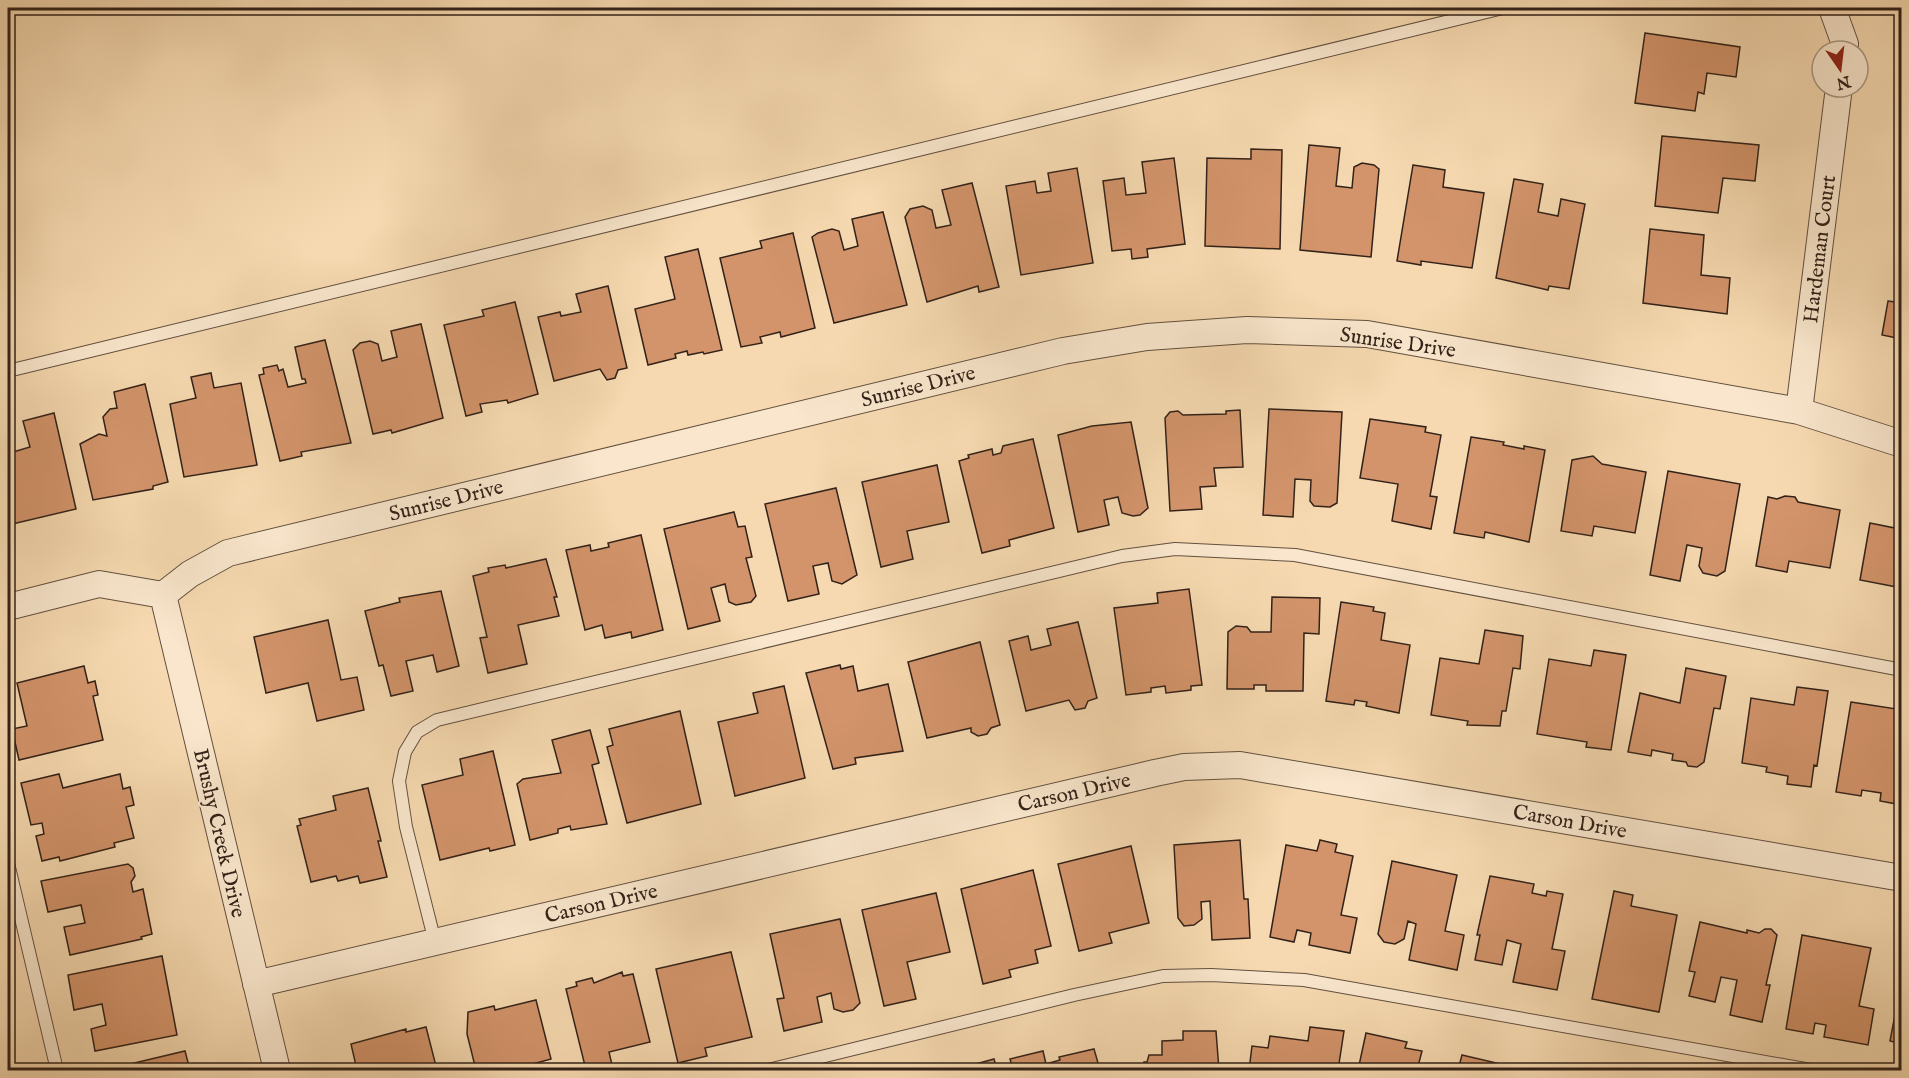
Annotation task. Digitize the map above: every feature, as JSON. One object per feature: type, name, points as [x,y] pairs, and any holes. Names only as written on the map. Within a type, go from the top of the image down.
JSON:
[{"type":"street","points":[[1832,8],[1843,39]]},
{"type":"street","name":"Hardeman Court","points":[[1799,411],[1838,99]]},
{"type":"street","name":"Sunrise Drive","points":[[163,595],[190,574],[228,553],[1063,351],[1147,337],[1247,330],[1367,334],[1799,411],[1902,444]]},
{"type":"street","name":"Sunrise Drive","points":[[1851,426],[1902,426]]},
{"type":"street","points":[[8,607],[99,584],[163,595]]},
{"type":"street","name":"Brushy Creek Drive","points":[[163,595],[277,1071]]},
{"type":"street","name":"Carson Drive","points":[[256,984],[1155,772],[1212,764],[1240,765],[1902,878]]},
{"type":"lane","points":[[8,371],[1503,8]]},
{"type":"lane","points":[[435,942],[406,827],[399,781],[405,752],[417,732],[437,720],[1122,556],[1175,549],[1295,555],[1902,670]]},
{"type":"lane","points":[[8,863],[57,1071]]},
{"type":"lane","points":[[768,1071],[1074,995],[1163,976],[1211,975],[1304,980],[1811,1071]]},
{"type":"building","points":[[1645,33],[1740,47],[1736,77],[1707,73],[1704,94],[1698,92],[1695,111],[1635,103]]},
{"type":"building","points":[[1662,136],[1759,145],[1755,181],[1723,178],[1718,213],[1655,206]]},
{"type":"building","points":[[1309,145],[1340,148],[1336,186],[1352,188],[1354,167],[1362,163],[1374,165],[1379,169],[1371,257],[1300,250]]},
{"type":"building","points":[[1251,149],[1282,150],[1280,249],[1205,246],[1207,158],[1251,159]]},
{"type":"building","points":[[1174,158],[1185,244],[1147,249],[1148,257],[1132,259],[1131,249],[1112,251],[1103,181],[1124,178],[1126,195],[1146,193],[1142,162]]},
{"type":"building","points":[[1413,165],[1445,170],[1443,187],[1484,193],[1472,268],[1421,261],[1421,265],[1397,261]]},
{"type":"building","points":[[1077,168],[1093,263],[1021,275],[1006,186],[1035,181],[1037,193],[1051,191],[1048,173]]},
{"type":"building","points":[[1514,179],[1543,184],[1538,212],[1558,216],[1561,199],[1585,204],[1569,289],[1549,286],[1548,290],[1496,278]]},
{"type":"building","points":[[972,183],[999,287],[979,292],[978,286],[927,302],[905,217],[910,209],[923,206],[932,210],[936,228],[951,225],[942,190]]},
{"type":"building","points":[[883,212],[907,305],[834,323],[812,237],[832,229],[839,231],[844,250],[858,246],[852,219]]},
{"type":"building","points":[[1650,229],[1704,235],[1701,275],[1730,278],[1727,314],[1643,303]]},
{"type":"building","points":[[793,233],[815,328],[781,337],[780,332],[760,337],[762,343],[741,347],[720,258],[762,248],[760,241]]},
{"type":"building","points":[[698,249],[722,350],[688,355],[687,351],[675,354],[676,358],[648,365],[635,309],[675,299],[665,257]]},
{"type":"building","points":[[608,286],[627,368],[618,370],[615,378],[607,380],[600,369],[554,381],[538,317],[560,312],[561,316],[581,312],[576,294]]},
{"type":"building","points":[[1888,301],[1902,303],[1902,339],[1882,335]]},
{"type":"building","points":[[515,302],[538,394],[508,403],[507,400],[480,404],[482,412],[466,416],[444,325],[484,316],[482,310]]},
{"type":"building","points":[[421,324],[443,418],[392,433],[391,430],[373,434],[353,350],[360,343],[370,341],[378,344],[382,361],[397,357],[391,331]]},
{"type":"building","points":[[325,340],[351,443],[301,452],[302,456],[280,461],[259,375],[264,374],[263,368],[277,365],[279,371],[283,369],[288,387],[306,383],[305,379],[302,379],[295,347]]},
{"type":"building","points":[[211,373],[214,388],[241,383],[257,465],[184,477],[170,404],[196,398],[191,377]]},
{"type":"building","points":[[145,384],[168,482],[153,486],[153,489],[93,500],[80,444],[99,434],[107,436],[103,417],[110,409],[117,408],[114,392]]},
{"type":"building","points":[[1269,409],[1342,412],[1337,503],[1330,507],[1314,506],[1310,501],[1311,480],[1295,479],[1293,517],[1263,515]]},
{"type":"building","points":[[1240,410],[1243,467],[1214,468],[1216,486],[1200,487],[1202,509],[1170,511],[1165,418],[1170,412],[1178,411],[1183,415],[1226,414],[1226,411]]},
{"type":"building","points":[[54,413],[76,509],[8,525],[8,433],[13,452],[30,447],[23,421]]},
{"type":"building","points":[[1370,419],[1426,427],[1425,432],[1441,435],[1430,496],[1437,497],[1431,529],[1392,521],[1398,484],[1360,478]]},
{"type":"building","points":[[1131,422],[1148,508],[1140,515],[1133,516],[1122,513],[1118,497],[1104,500],[1109,525],[1078,532],[1058,435],[1092,426]]},
{"type":"building","points":[[1471,437],[1504,442],[1503,445],[1524,449],[1524,446],[1545,450],[1529,542],[1485,532],[1484,538],[1454,533]]},
{"type":"building","points":[[1033,439],[1054,528],[1009,540],[1010,546],[982,553],[959,461],[969,458],[968,455],[992,449],[993,455],[1001,453],[1003,446]]},
{"type":"building","points":[[1593,456],[1602,464],[1646,472],[1635,533],[1594,526],[1592,536],[1561,531],[1572,460]]},
{"type":"building","points":[[937,465],[949,522],[907,531],[913,559],[881,567],[862,482]]},
{"type":"building","points":[[1668,471],[1740,484],[1725,571],[1717,576],[1703,573],[1699,566],[1702,548],[1687,545],[1680,581],[1650,575]]},
{"type":"building","points":[[836,488],[857,575],[842,584],[832,581],[828,563],[813,566],[819,594],[788,601],[765,504]]},
{"type":"building","points":[[1785,496],[1795,497],[1798,502],[1840,510],[1830,568],[1789,561],[1787,572],[1756,566],[1768,497],[1777,499]]},
{"type":"building","points":[[734,512],[738,527],[745,526],[752,557],[746,558],[756,596],[751,602],[736,605],[729,602],[725,584],[711,588],[720,621],[688,629],[664,529]]},
{"type":"building","points":[[1870,523],[1895,528],[1896,524],[1902,526],[1902,588],[1860,580]]},
{"type":"building","points":[[641,535],[663,630],[632,638],[631,632],[605,638],[602,625],[585,630],[566,550],[590,545],[591,551],[609,547],[608,543]]},
{"type":"building","points":[[546,559],[557,597],[554,597],[559,616],[518,625],[527,664],[488,673],[480,638],[487,637],[473,576],[489,572],[488,568],[505,565],[506,568]]},
{"type":"building","points":[[1189,589],[1202,685],[1191,686],[1191,690],[1166,693],[1165,686],[1151,688],[1151,692],[1126,695],[1114,608],[1158,603],[1157,593]]},
{"type":"building","points":[[441,591],[459,666],[437,672],[433,655],[406,661],[413,691],[391,696],[383,665],[379,666],[365,611],[400,602],[399,598]]},
{"type":"building","points":[[1272,597],[1320,598],[1319,634],[1304,633],[1303,691],[1266,691],[1266,685],[1254,685],[1254,689],[1227,689],[1228,632],[1236,626],[1247,627],[1251,632],[1271,632]]},
{"type":"building","points":[[1341,602],[1374,607],[1373,611],[1385,613],[1381,640],[1410,645],[1399,713],[1366,706],[1367,702],[1355,700],[1354,705],[1326,701]]},
{"type":"building","points":[[328,620],[341,680],[357,677],[364,710],[317,721],[308,683],[266,693],[254,637]]},
{"type":"building","points":[[1078,622],[1097,698],[1088,701],[1085,708],[1075,710],[1069,700],[1026,711],[1009,641],[1028,636],[1031,650],[1051,645],[1047,629]]},
{"type":"building","points":[[1485,630],[1523,636],[1520,669],[1513,668],[1506,711],[1502,711],[1500,726],[1467,725],[1468,721],[1431,715],[1440,658],[1479,664]]},
{"type":"building","points":[[980,642],[1000,725],[991,728],[987,734],[978,736],[971,732],[971,728],[927,738],[908,662]]},
{"type":"building","points":[[1594,650],[1626,655],[1611,750],[1586,747],[1587,742],[1537,734],[1549,659],[1591,666]]},
{"type":"building","points":[[840,665],[841,669],[853,666],[858,691],[888,684],[903,751],[855,758],[856,764],[833,769],[806,673]]},
{"type":"building","points":[[84,666],[88,683],[95,681],[98,695],[93,696],[103,740],[19,760],[12,729],[27,726],[17,683]]},
{"type":"building","points":[[1686,668],[1726,676],[1720,709],[1714,708],[1704,762],[1697,767],[1688,766],[1686,762],[1672,760],[1673,754],[1652,750],[1651,756],[1628,752],[1640,693],[1680,703]]},
{"type":"building","points":[[784,686],[805,778],[735,796],[718,722],[758,713],[753,693]]},
{"type":"building","points":[[1797,687],[1828,691],[1817,766],[1814,765],[1811,787],[1787,784],[1788,776],[1766,772],[1767,767],[1742,763],[1751,698],[1794,705]]},
{"type":"building","points":[[1851,702],[1896,709],[1897,706],[1902,707],[1902,805],[1880,801],[1881,793],[1862,790],[1861,796],[1836,792]]},
{"type":"building","points":[[680,711],[701,804],[627,823],[607,747],[613,745],[609,729]]},
{"type":"building","points":[[590,730],[599,763],[592,765],[607,824],[571,830],[570,826],[558,829],[558,833],[530,840],[517,784],[523,779],[561,773],[552,740]]},
{"type":"building","points":[[493,751],[515,845],[490,851],[489,848],[440,860],[422,785],[463,775],[460,759]]},
{"type":"building","points":[[59,774],[63,788],[120,774],[123,789],[130,787],[134,805],[126,807],[134,838],[114,843],[115,847],[60,861],[59,857],[42,861],[36,836],[44,834],[42,823],[31,825],[21,783]]},
{"type":"building","points":[[368,788],[387,877],[360,883],[358,876],[338,881],[336,876],[311,882],[297,826],[301,825],[299,819],[336,810],[333,796]]},
{"type":"building","points":[[1240,840],[1244,899],[1248,899],[1250,938],[1212,940],[1210,901],[1201,902],[1202,919],[1194,925],[1184,926],[1178,918],[1174,845]]},
{"type":"building","points":[[1320,840],[1337,844],[1335,852],[1353,856],[1341,915],[1357,918],[1350,953],[1309,945],[1311,933],[1297,930],[1294,942],[1270,937],[1286,845],[1317,851]]},
{"type":"building","points":[[1131,846],[1149,923],[1109,933],[1112,943],[1079,951],[1058,864]]},
{"type":"building","points":[[1392,861],[1457,875],[1445,931],[1464,935],[1457,970],[1409,960],[1416,924],[1408,921],[1404,939],[1395,944],[1384,942],[1378,934]]},
{"type":"building","points":[[128,864],[133,868],[135,876],[131,882],[133,892],[143,889],[152,934],[141,937],[142,939],[70,955],[64,927],[85,923],[81,905],[48,912],[41,881]]},
{"type":"building","points":[[1033,870],[1051,946],[1035,950],[1038,963],[1009,970],[1011,977],[983,984],[961,889]]},
{"type":"building","points":[[1490,876],[1534,884],[1532,893],[1546,896],[1547,891],[1563,894],[1552,949],[1565,951],[1557,990],[1513,982],[1521,944],[1507,940],[1502,965],[1475,960],[1480,935],[1477,935]]},
{"type":"building","points":[[1614,891],[1633,895],[1631,906],[1677,915],[1659,1012],[1592,999]]},
{"type":"building","points":[[936,893],[950,952],[907,962],[916,999],[884,1006],[862,910]]},
{"type":"building","points":[[840,919],[860,1003],[853,1010],[843,1012],[834,1009],[831,993],[817,997],[822,1022],[784,1031],[777,999],[784,998],[770,934]]},
{"type":"building","points":[[1700,922],[1747,933],[1747,930],[1759,933],[1765,929],[1771,929],[1777,935],[1766,985],[1770,985],[1762,1022],[1730,1015],[1737,980],[1721,977],[1715,1002],[1689,996],[1695,972],[1689,971]]},
{"type":"building","points":[[1802,935],[1871,948],[1859,1006],[1874,1009],[1868,1045],[1824,1037],[1826,1025],[1815,1023],[1813,1034],[1786,1029]]},
{"type":"building","points":[[731,952],[752,1037],[705,1048],[707,1056],[678,1063],[656,969]]},
{"type":"building","points":[[162,956],[177,1035],[95,1051],[91,1029],[106,1025],[102,1004],[74,1010],[68,975]]},
{"type":"building","points":[[622,972],[623,976],[633,974],[650,1042],[609,1052],[612,1065],[586,1070],[566,989],[577,986],[576,982],[592,978],[594,983]]},
{"type":"building","points":[[1902,978],[1902,1044],[1890,1041]]},
{"type":"building","points":[[536,1000],[551,1059],[511,1070],[476,1070],[467,1034],[468,1012],[494,1006],[495,1010]]},
{"type":"building","points":[[426,1027],[437,1070],[357,1070],[351,1044],[406,1029],[406,1032]]},
{"type":"building","points":[[1310,1027],[1344,1031],[1338,1070],[1249,1070],[1252,1046],[1268,1048],[1270,1036],[1308,1041]]},
{"type":"building","points":[[1183,1031],[1216,1031],[1219,1070],[1144,1070],[1144,1062],[1147,1062],[1149,1055],[1162,1055],[1162,1041],[1183,1040]]},
{"type":"building","points":[[1366,1033],[1407,1042],[1405,1048],[1422,1051],[1417,1070],[1358,1070]]},
{"type":"building","points":[[1094,1049],[1100,1070],[1013,1070],[1010,1059],[1043,1051],[1046,1064],[1060,1060],[1059,1057]]},
{"type":"building","points":[[185,1051],[190,1070],[105,1070]]},
{"type":"building","points":[[1462,1055],[1505,1065],[1504,1070],[1458,1070]]},
{"type":"building","points":[[994,1059],[997,1070],[961,1070],[961,1068]]}]
